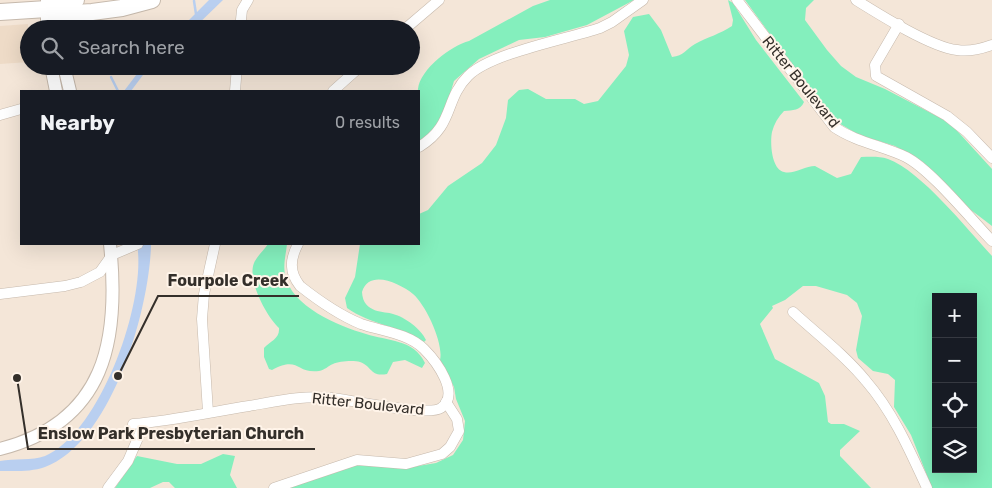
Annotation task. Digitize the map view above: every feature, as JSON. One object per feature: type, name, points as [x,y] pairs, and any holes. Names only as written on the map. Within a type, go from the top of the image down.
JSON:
[{"type":"main road","points":[[55,9],[76,0]]},
{"type":"main road","points":[[0,12],[55,9],[106,11],[152,0]]},
{"type":"street","points":[[241,20],[242,10],[248,0]]},
{"type":"street","points":[[415,20],[438,0]]},
{"type":"street","points":[[420,146],[442,127],[458,89],[476,70],[510,54],[600,28],[612,22],[643,0]]},
{"type":"street","name":"Ritter Boulevard","points":[[737,0],[834,127],[850,136],[895,153],[916,164],[992,241]]},
{"type":"street","points":[[856,0],[940,46],[956,50],[979,49],[992,45]]},
{"type":"street","points":[[899,24],[875,65],[876,76],[953,120],[968,132],[992,158]]},
{"type":"street","points":[[52,75],[56,90]]},
{"type":"street","points":[[66,75],[70,90]]},
{"type":"street","points":[[235,90],[236,75]]},
{"type":"street","points":[[334,90],[351,75]]},
{"type":"street","points":[[0,115],[20,109]]},
{"type":"street","points":[[208,412],[202,319],[204,294],[215,245]]},
{"type":"street","name":"Ritter Boulevard","points":[[108,488],[128,461],[139,424],[297,397],[331,398],[424,411],[436,410],[446,402],[448,387],[445,378],[423,347],[411,340],[344,316],[300,286],[295,280],[292,266],[298,245]]},
{"type":"street","points":[[111,250],[134,246]]},
{"type":"street","points":[[0,294],[74,284],[100,272],[111,250]]},
{"type":"street","points":[[0,449],[28,440],[57,424],[70,414],[92,388],[106,358],[110,343],[113,306],[111,250]]},
{"type":"street","points":[[793,312],[856,369],[876,393],[894,422],[927,488]]},
{"type":"street","points":[[274,488],[357,460],[406,464],[442,454],[450,447],[459,431],[457,419],[446,402]]},
{"type":"shaded area","points":[[20,25],[20,63],[0,64],[0,26]]},
{"type":"green space","points":[[550,0],[634,0],[587,25],[545,37],[519,40],[479,59],[454,81],[444,114],[430,133],[420,140],[420,90],[418,89],[424,74],[438,59],[454,47],[469,41],[533,6]]},
{"type":"green space","points":[[728,0],[733,3],[756,40],[804,102],[798,109],[784,111],[775,123],[771,136],[772,155],[776,166],[780,170],[788,173],[815,166],[837,178],[851,174],[861,157],[888,159],[915,175],[929,188],[992,256],[992,488],[932,488],[911,435],[894,407],[895,380],[888,374],[873,371],[858,358],[856,350],[862,316],[857,303],[847,295],[816,286],[803,286],[785,300],[772,306],[773,308],[760,324],[775,359],[819,383],[825,396],[828,422],[831,424],[844,424],[860,431],[840,450],[840,456],[871,488],[289,488],[353,463],[406,468],[436,463],[453,455],[463,440],[465,421],[456,399],[454,387],[440,360],[441,353],[437,335],[418,299],[407,290],[385,280],[371,281],[362,292],[363,299],[370,308],[398,316],[407,321],[424,336],[426,340],[424,342],[405,332],[356,314],[347,308],[345,298],[355,277],[360,245],[420,245],[420,214],[428,210],[448,186],[482,163],[496,145],[506,118],[508,100],[519,90],[528,89],[546,99],[575,99],[584,104],[598,101],[626,66],[629,55],[624,31],[633,17],[649,14],[661,30],[672,57],[682,54],[695,44],[732,26],[733,20]]},
{"type":"green space","points":[[745,0],[814,0],[806,8],[805,20],[841,66],[856,77],[885,89],[950,123],[992,169],[992,226],[971,210],[923,162],[895,146],[859,135],[837,122],[816,97]]},
{"type":"green space","points":[[267,245],[287,245],[284,263],[285,275],[289,286],[296,296],[317,313],[342,326],[399,342],[414,349],[425,363],[422,368],[405,360],[393,362],[387,374],[381,375],[374,373],[364,364],[354,361],[336,363],[319,371],[306,370],[288,364],[272,370],[269,369],[264,357],[264,348],[278,335],[279,328],[264,307],[255,288],[253,270],[255,260]]},
{"type":"green space","points":[[223,454],[235,456],[230,475],[237,488],[175,488],[169,482],[163,482],[150,488],[115,488],[137,456],[177,464],[201,464]]},
{"type":"water","points":[[209,0],[223,0],[202,20],[189,20]]},
{"type":"water","points":[[136,75],[143,75],[132,90],[125,90]]},
{"type":"water","points":[[137,245],[151,245],[149,273],[134,337],[122,371],[107,403],[90,431],[69,453],[45,467],[23,471],[0,471],[0,461],[45,456],[65,442],[84,421],[101,393],[116,362],[135,297],[138,268]]},
{"type":"waterway","points":[[194,1],[196,14]]},
{"type":"waterway","points":[[111,77],[118,90]]},
{"type":"place","name":"Fourpole Creek","points":[[118,376]]},
{"type":"place","name":"Enslow Park Presbyterian Church","points":[[17,378]]}]
